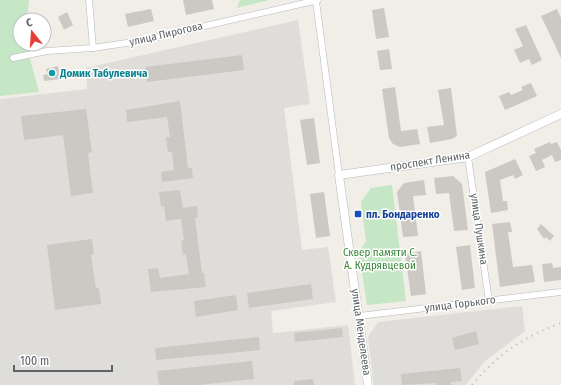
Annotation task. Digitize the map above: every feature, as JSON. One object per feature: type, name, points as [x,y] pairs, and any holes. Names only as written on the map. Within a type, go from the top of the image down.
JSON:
[{"type":"main road","name":"проспект Ленина","points":[[339,175],[468,157],[561,114]]},
{"type":"main road","name":"улица Менделеева","points":[[339,175],[368,385]]},
{"type":"street","points":[[89,0],[93,48]]},
{"type":"street","points":[[317,0],[339,175]]},
{"type":"street","name":"улица Пирогова","points":[[13,58],[47,51],[93,48],[140,41],[317,0]]},
{"type":"street","name":"улица Пушкина","points":[[468,157],[489,301]]},
{"type":"street","name":"улица Горького","points":[[359,316],[561,292]]},
{"type":"shaded area","points":[[298,20],[310,104],[284,108],[302,250],[328,247],[336,302],[271,311],[273,333],[348,325],[355,385],[0,385],[0,99],[87,89],[86,68]]},
{"type":"shaded area","points":[[522,306],[525,331],[484,362],[466,385],[374,385],[368,337],[378,322]]},
{"type":"green space","points":[[0,0],[29,0],[28,12],[12,12],[12,52],[28,52],[39,92],[0,96]]},
{"type":"green space","points":[[240,0],[269,0],[237,8]]},
{"type":"green space","name":"Сквер памяти С. А. Кудрявцевой","points":[[392,185],[406,301],[367,305],[359,253],[366,241],[361,202],[371,188]]},
{"type":"building","points":[[183,0],[212,0],[214,9],[186,15]]},
{"type":"building","points":[[384,8],[389,37],[376,39],[372,10]]},
{"type":"building","points":[[151,9],[154,21],[128,27],[125,14]]},
{"type":"building","points":[[557,9],[561,18],[561,58],[541,16]]},
{"type":"building","points":[[67,12],[73,25],[64,30],[58,17]]},
{"type":"building","points":[[526,25],[542,60],[532,65],[529,59],[520,63],[514,50],[523,46],[515,29]]},
{"type":"building","points":[[389,49],[392,69],[380,70],[377,51]]},
{"type":"building","points":[[242,55],[244,70],[147,82],[145,67]]},
{"type":"building","points":[[58,66],[60,79],[44,81],[43,75],[47,74],[46,69]]},
{"type":"building","points":[[531,83],[537,96],[505,110],[499,96],[509,92],[511,95],[523,90],[521,87]]},
{"type":"building","points":[[395,87],[401,131],[417,129],[420,144],[400,147],[393,144],[389,138],[382,89]]},
{"type":"building","points":[[451,88],[457,136],[452,139],[430,143],[427,127],[444,125],[438,90]]},
{"type":"building","points":[[180,101],[188,168],[192,168],[193,178],[162,182],[161,172],[174,170],[172,152],[168,152],[166,137],[170,137],[167,117],[127,122],[126,110]]},
{"type":"building","points":[[86,109],[92,152],[88,153],[93,193],[71,196],[63,135],[24,140],[21,116]]},
{"type":"building","points":[[314,118],[320,163],[307,165],[300,120]]},
{"type":"building","points":[[550,142],[551,144],[557,142],[561,150],[561,160],[555,162],[552,155],[542,160],[545,167],[536,171],[529,156],[536,153],[534,149]]},
{"type":"building","points":[[515,159],[523,175],[515,179],[513,175],[500,180],[503,201],[507,201],[508,210],[491,213],[485,172]]},
{"type":"building","points":[[453,176],[462,184],[468,230],[454,231],[449,193],[436,194],[434,178]]},
{"type":"building","points":[[424,180],[426,195],[413,196],[418,236],[403,237],[397,192],[404,183]]},
{"type":"building","points":[[180,190],[183,208],[197,206],[198,217],[195,218],[202,273],[204,273],[206,287],[151,292],[148,269],[158,268],[160,278],[189,274],[186,254],[183,255],[181,241],[184,240],[181,219],[166,221],[164,206],[161,207],[159,192]]},
{"type":"building","points":[[324,192],[330,236],[316,238],[310,194]]},
{"type":"building","points":[[510,222],[512,232],[508,232],[513,267],[532,265],[535,282],[500,287],[492,224]]},
{"type":"building","points":[[541,224],[554,236],[550,241],[546,237],[544,239],[537,229]]},
{"type":"building","points":[[92,239],[94,254],[91,255],[96,288],[99,288],[101,304],[55,310],[47,245]]},
{"type":"building","points":[[470,245],[475,288],[462,290],[456,247]]},
{"type":"building","points":[[421,251],[426,294],[411,296],[405,254]]},
{"type":"building","points":[[552,263],[553,268],[561,267],[561,280],[544,282],[542,264]]},
{"type":"building","points":[[311,284],[313,299],[249,308],[247,293]]},
{"type":"building","points":[[236,295],[238,310],[196,317],[194,301]]},
{"type":"building","points":[[342,328],[343,337],[295,342],[294,333]]},
{"type":"building","points":[[476,331],[479,344],[455,350],[452,338]]},
{"type":"building","points":[[259,337],[260,350],[156,360],[155,348]]},
{"type":"building","points":[[252,361],[254,379],[199,385],[159,385],[157,371]]},
{"type":"building","points":[[460,368],[462,381],[451,382],[451,385],[437,385],[437,383],[402,385],[401,374]]},
{"type":"building","points":[[313,379],[314,385],[294,385],[294,381]]},
{"type":"railway","points":[[472,385],[492,364],[512,348],[534,335],[561,323]]},
{"type":"place","name":"Домик Табулевича","points":[[52,73]]},
{"type":"place","name":"пл. Бондаренко","points":[[358,214]]}]
